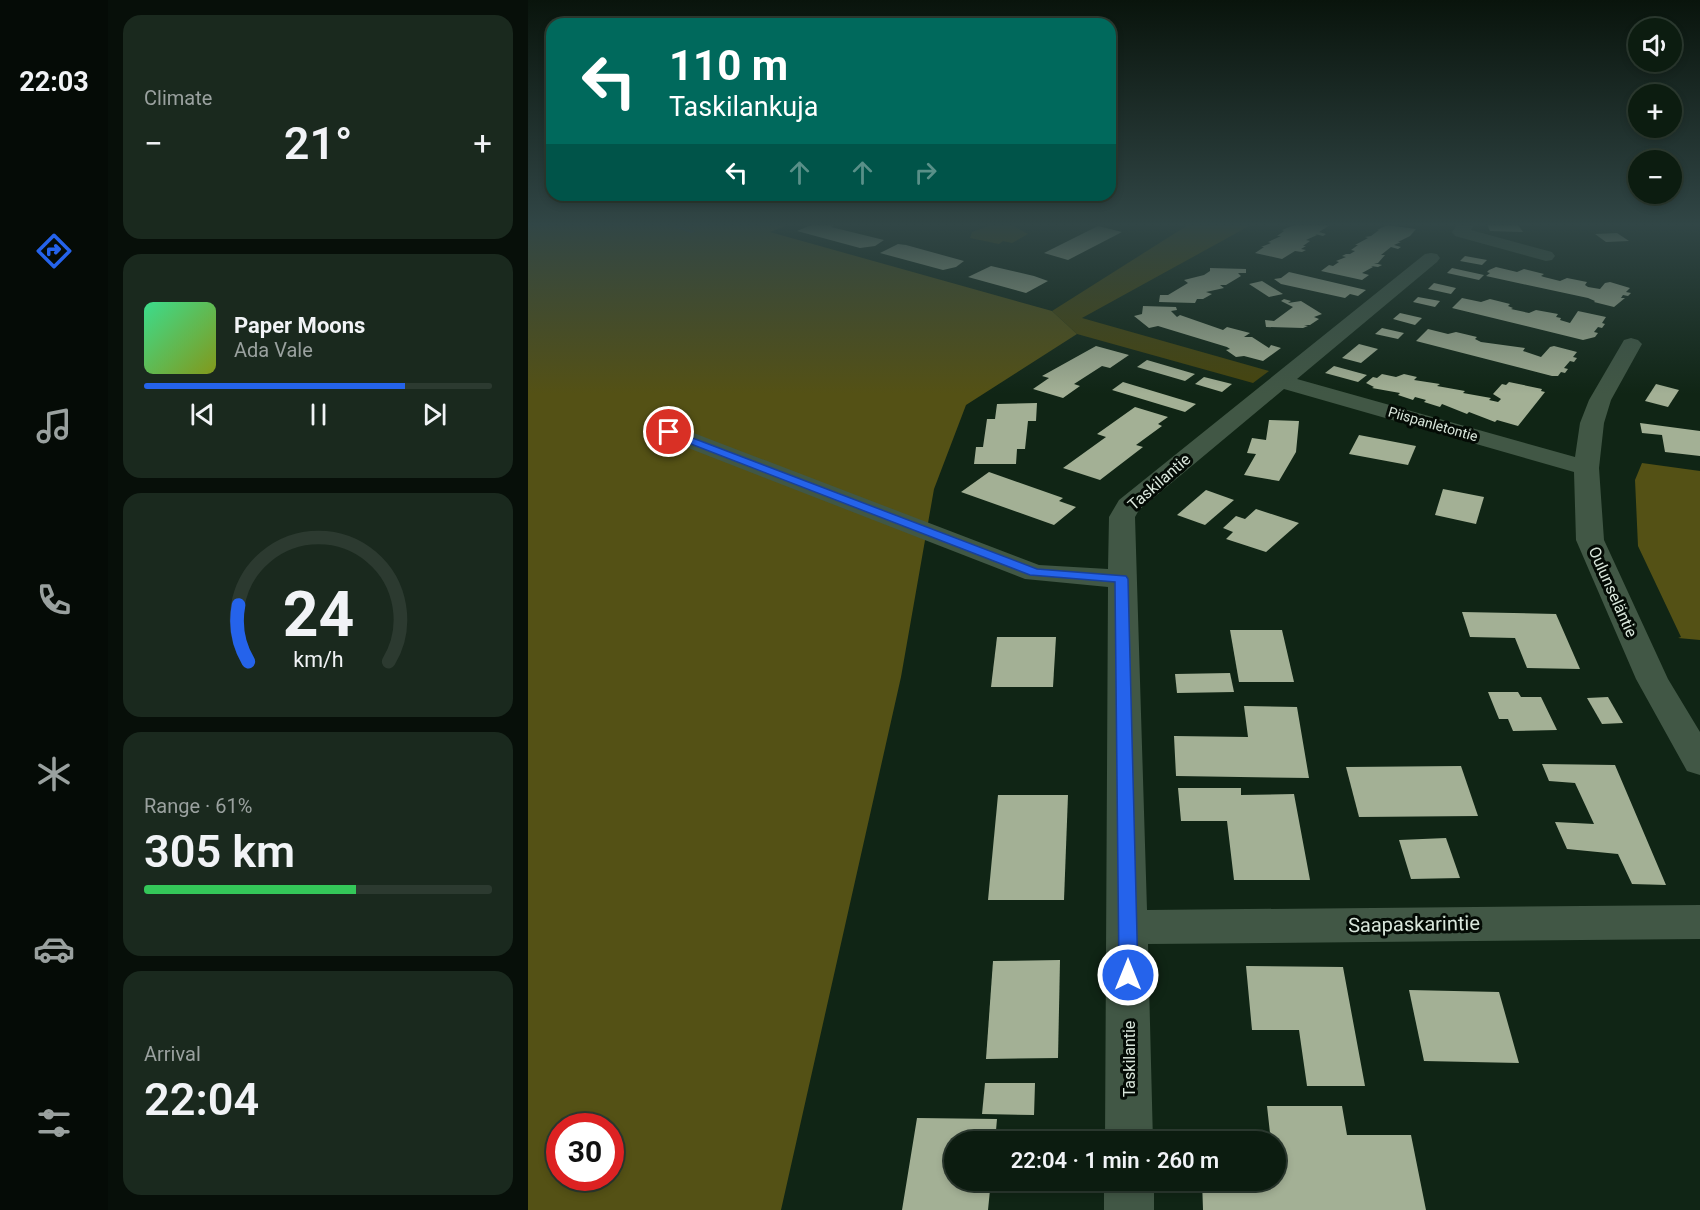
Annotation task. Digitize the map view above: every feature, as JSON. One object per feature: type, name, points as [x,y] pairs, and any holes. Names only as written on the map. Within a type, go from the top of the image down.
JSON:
[{"type":"street","name":"Taskilantie","points":[[1129,1131],[1122,517],[1128,506],[1402,281]]},
{"type":"street","name":"Oulunseläntie","points":[[1632,344],[1600,400],[1592,423],[1586,468],[1590,540],[1652,678],[1700,762]]},
{"type":"street","name":"Piispanletontie","points":[[1279,381],[1586,468]]},
{"type":"street","points":[[669,432],[1035,573],[1122,579]]},
{"type":"street","name":"Saapaskarintie","points":[[1128,927],[1700,922]]},
{"type":"street","points":[[1129,1191],[1129,1210]]},
{"type":"shaded area","points":[[528,281],[947,281],[1052,311],[1077,334],[966,405],[934,489],[901,677],[781,1210],[528,1210]]},
{"type":"shaded area","points":[[1099,281],[1148,281],[1082,318],[1269,371],[1253,383],[1077,334],[1052,311]]},
{"type":"shaded area","points":[[1642,463],[1700,471],[1700,640],[1678,638],[1681,637],[1638,546],[1635,480]]},
{"type":"building","points":[[984,281],[1047,281],[1026,293]]},
{"type":"building","points":[[1186,281],[1232,281],[1220,285],[1224,288],[1206,292],[1212,294],[1203,299],[1197,299],[1195,303],[1159,302],[1160,295],[1168,295],[1188,283]]},
{"type":"building","points":[[1263,281],[1283,294],[1269,297],[1249,284]]},
{"type":"building","points":[[1277,281],[1329,281],[1366,290],[1358,296],[1350,294],[1345,298]]},
{"type":"building","points":[[1511,281],[1584,281],[1587,282],[1585,285],[1588,287],[1600,289],[1605,283],[1610,282],[1630,288],[1626,292],[1631,293],[1628,296],[1623,295],[1621,298],[1625,298],[1614,307],[1594,302],[1588,298]]},
{"type":"building","points":[[1434,283],[1456,288],[1451,294],[1428,289]]},
{"type":"building","points":[[1418,297],[1440,301],[1435,307],[1413,302]]},
{"type":"building","points":[[1462,298],[1481,302],[1490,299],[1510,304],[1508,306],[1513,308],[1511,309],[1529,313],[1536,310],[1558,314],[1556,317],[1561,318],[1560,320],[1570,323],[1578,311],[1606,317],[1602,323],[1605,324],[1594,332],[1598,333],[1595,337],[1583,340],[1452,308]]},
{"type":"building","points":[[1284,299],[1291,301],[1288,303],[1301,301],[1322,314],[1314,317],[1319,319],[1310,325],[1304,325],[1308,326],[1303,328],[1266,327],[1265,320],[1274,321],[1293,307],[1281,301]]},
{"type":"building","points":[[1143,306],[1176,307],[1177,310],[1171,311],[1177,317],[1180,315],[1223,330],[1227,327],[1250,333],[1244,337],[1252,337],[1269,348],[1271,345],[1281,348],[1263,361],[1244,356],[1236,357],[1226,350],[1230,349],[1227,347],[1158,326],[1149,328],[1134,316],[1142,314]]},
{"type":"building","points":[[1400,313],[1422,318],[1415,325],[1393,319]]},
{"type":"building","points":[[1382,328],[1404,333],[1398,339],[1375,334]]},
{"type":"building","points":[[1428,329],[1477,337],[1475,339],[1481,342],[1525,348],[1523,351],[1541,357],[1550,347],[1554,346],[1577,352],[1573,357],[1577,358],[1574,362],[1570,361],[1564,368],[1568,369],[1565,373],[1561,372],[1558,376],[1552,376],[1416,341]]},
{"type":"building","points":[[1359,344],[1378,349],[1361,363],[1342,358]]},
{"type":"building","points":[[1096,346],[1129,355],[1110,368],[1102,366],[1074,384],[1080,386],[1063,398],[1033,389],[1049,378],[1042,376]]},
{"type":"building","points":[[1147,360],[1195,374],[1185,381],[1137,367]]},
{"type":"building","points":[[1334,366],[1367,375],[1358,382],[1325,373]]},
{"type":"building","points":[[1382,374],[1396,377],[1404,374],[1417,377],[1414,380],[1440,384],[1437,386],[1465,391],[1463,393],[1491,398],[1489,400],[1498,402],[1501,399],[1493,394],[1502,384],[1506,385],[1509,382],[1542,389],[1541,391],[1545,392],[1518,426],[1497,420],[1495,422],[1469,412],[1467,414],[1442,404],[1440,407],[1415,397],[1413,400],[1398,395],[1400,393],[1372,388],[1374,387],[1366,383]]},
{"type":"building","points":[[1204,377],[1232,384],[1222,392],[1195,384]]},
{"type":"building","points":[[1123,382],[1196,404],[1185,412],[1112,390]]},
{"type":"building","points":[[1656,384],[1679,390],[1668,407],[1645,401]]},
{"type":"building","points":[[1037,403],[1036,421],[1028,421],[1025,449],[1017,449],[1016,464],[974,464],[976,447],[983,447],[987,419],[995,419],[997,404]]},
{"type":"building","points":[[1135,407],[1168,417],[1158,424],[1162,426],[1136,445],[1143,447],[1100,480],[1063,468],[1106,437],[1097,434]]},
{"type":"building","points":[[1269,420],[1299,421],[1296,452],[1279,481],[1244,475],[1256,454],[1247,453],[1252,438],[1266,440]]},
{"type":"building","points":[[1640,423],[1700,431],[1700,456],[1665,452],[1662,435],[1642,433]]},
{"type":"building","points":[[1359,435],[1416,446],[1408,465],[1349,454]]},
{"type":"building","points":[[989,472],[1063,498],[1059,501],[1076,507],[1054,525],[961,492]]},
{"type":"building","points":[[1443,489],[1484,497],[1476,524],[1435,515]]},
{"type":"building","points":[[1206,490],[1234,500],[1205,525],[1177,515]]},
{"type":"building","points":[[1256,509],[1299,523],[1266,552],[1226,539],[1233,532],[1223,528],[1236,516],[1245,519]]},
{"type":"building","points":[[1462,612],[1556,614],[1580,669],[1527,668],[1515,638],[1470,637]]},
{"type":"building","points":[[1230,630],[1282,630],[1294,682],[1239,682]]},
{"type":"building","points":[[997,637],[1056,637],[1053,687],[991,687]]},
{"type":"building","points":[[1230,673],[1234,692],[1177,693],[1175,674]]},
{"type":"building","points":[[1488,692],[1518,692],[1521,697],[1541,697],[1557,730],[1513,731],[1508,719],[1499,719]]},
{"type":"building","points":[[1608,697],[1623,723],[1602,724],[1587,698]]},
{"type":"building","points":[[1244,706],[1297,707],[1309,778],[1176,776],[1174,736],[1248,737]]},
{"type":"building","points":[[1542,764],[1615,765],[1666,885],[1632,884],[1618,854],[1567,849],[1555,822],[1594,824],[1575,783],[1549,781]]},
{"type":"building","points":[[1461,766],[1478,816],[1359,817],[1346,767]]},
{"type":"building","points":[[1178,788],[1241,788],[1241,795],[1294,794],[1310,880],[1234,880],[1227,821],[1181,821]]},
{"type":"building","points":[[998,795],[1068,795],[1064,900],[988,900]]},
{"type":"building","points":[[1446,838],[1460,878],[1411,879],[1399,840]]},
{"type":"building","points":[[1060,960],[1058,1058],[986,1059],[993,961]]},
{"type":"building","points":[[1246,966],[1343,967],[1365,1086],[1307,1086],[1299,1030],[1252,1030]]},
{"type":"building","points":[[1409,990],[1499,992],[1519,1063],[1424,1061]]},
{"type":"building","points":[[985,1083],[1035,1083],[1034,1115],[982,1114]]},
{"type":"building","points":[[1267,1106],[1342,1106],[1347,1135],[1411,1135],[1426,1210],[1203,1210],[1202,1191],[1286,1191],[1286,1131],[1270,1131]]},
{"type":"building","points":[[917,1118],[997,1119],[996,1131],[944,1131],[944,1191],[990,1191],[988,1210],[902,1210]]},
{"type":"route","points":[[669,432],[1035,573],[1122,579],[1128,975]]}]
